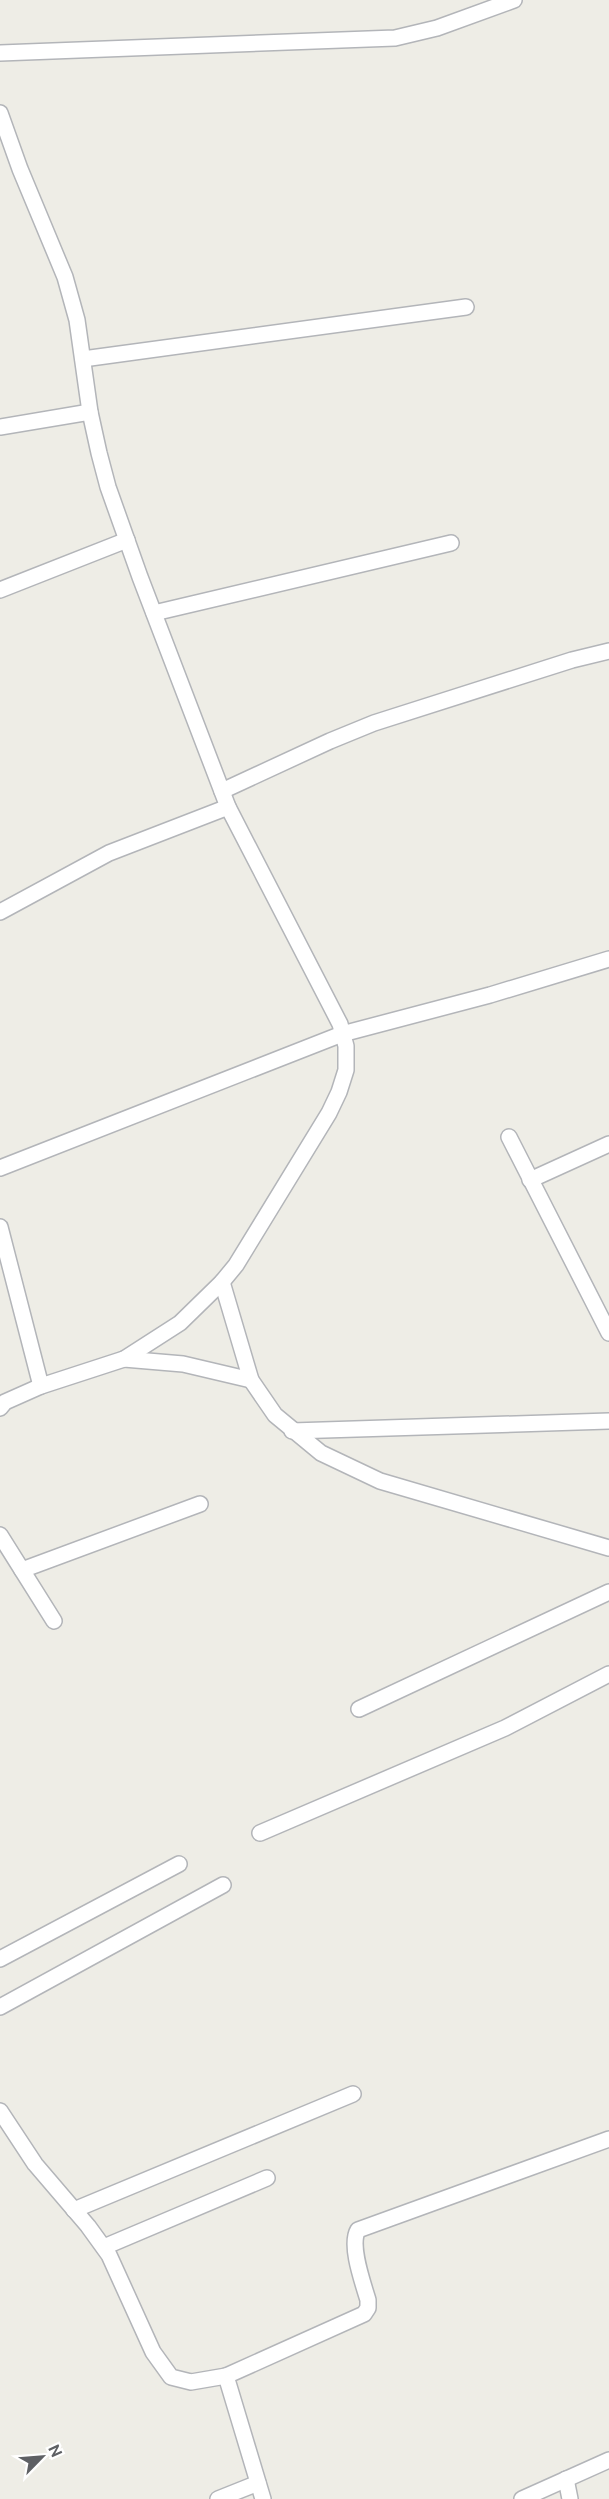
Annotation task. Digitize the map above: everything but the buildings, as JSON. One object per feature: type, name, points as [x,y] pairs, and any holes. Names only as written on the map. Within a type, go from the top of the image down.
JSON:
[{"type":"street","points":[[0,53],[395,38],[437,28],[514,0]]},
{"type":"street","points":[[0,113],[20,169],[65,277],[76,320],[90,412],[108,487],[154,614],[228,807],[340,1024],[346,1046],[346,1070],[329,1113],[236,1265],[222,1282],[180,1323],[124,1359],[41,1386],[2,1404]]},
{"type":"street","points":[[83,359],[466,307]]},
{"type":"street","points":[[0,427],[90,412]]},
{"type":"street","points":[[0,590],[127,540]]},
{"type":"street","points":[[154,614],[451,543]]},
{"type":"street","points":[[222,791],[374,723],[609,651]]},
{"type":"street","points":[[0,912],[109,853],[228,807]]},
{"type":"street","points":[[0,1168],[342,1034],[490,995],[609,959]]},
{"type":"street","points":[[509,1137],[609,1333]]},
{"type":"street","points":[[530,1180],[609,1144]]},
{"type":"street","points":[[0,1227],[41,1386]]},
{"type":"street","points":[[222,1282],[251,1380],[275,1415],[321,1453],[380,1481],[609,1548]]},
{"type":"street","points":[[124,1359],[183,1364],[251,1380]]},
{"type":"street","points":[[292,1431],[609,1421]]},
{"type":"street","points":[[22,1570],[200,1504]]},
{"type":"street","points":[[0,1535],[54,1621]]},
{"type":"street","points":[[359,1709],[609,1592]]},
{"type":"street","points":[[260,1833],[505,1728],[609,1674]]},
{"type":"street","points":[[0,1959],[179,1864]]},
{"type":"street","points":[[0,2007],[223,1885]]},
{"type":"street","points":[[74,2210],[353,2094]]},
{"type":"street","points":[[0,2111],[35,2164],[104,2247],[119,2273],[153,2352],[171,2377],[191,2382],[226,2376],[364,2314],[368,2308],[368,2300],[355,2247],[354,2236],[358,2230],[609,2139]]},
{"type":"street","points":[[104,2247],[267,2178]]},
{"type":"street","points":[[226,2376],[263,2499]]},
{"type":"street","points":[[522,2499],[609,2460]]},
{"type":"street","points":[[566,2479],[570,2499]]},
{"type":"street","points":[[218,2499],[258,2483]]}]
